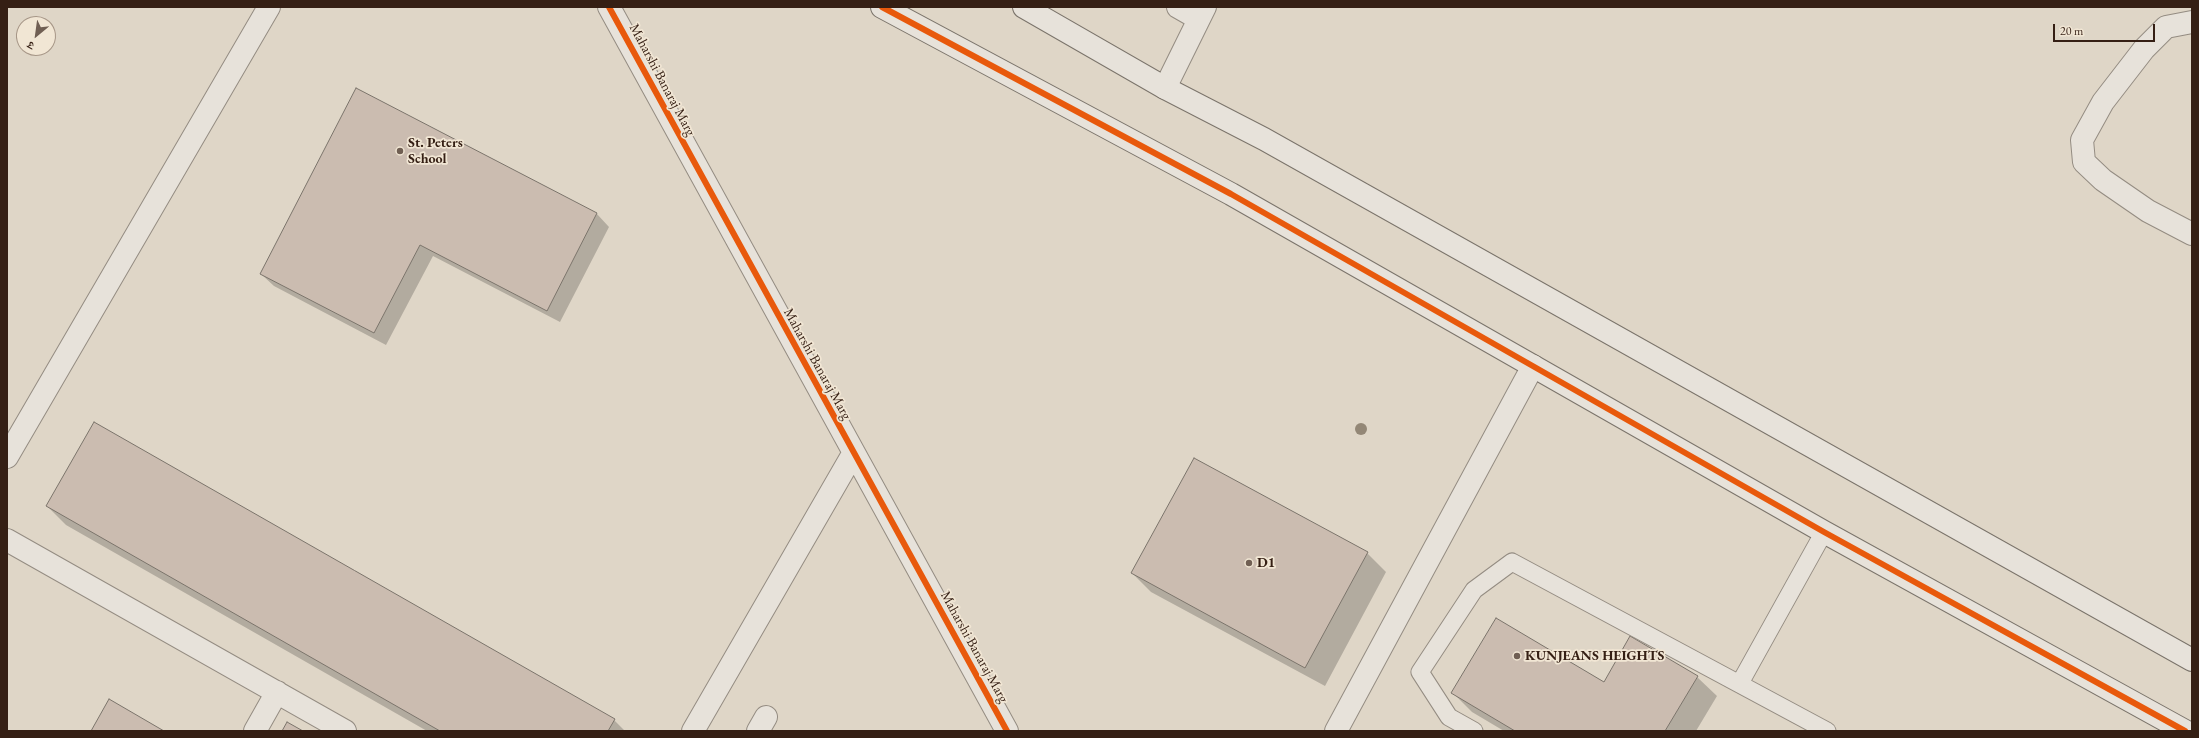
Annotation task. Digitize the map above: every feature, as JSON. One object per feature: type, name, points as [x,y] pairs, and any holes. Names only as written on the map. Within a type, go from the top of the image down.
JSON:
[{"type":"street","points":[[7,457],[269,7]]},
{"type":"street","name":"Maharshi Banaraj Marg","points":[[609,7],[853,454],[1007,731]]},
{"type":"street","points":[[882,7],[1231,194],[1824,532],[2185,731]]},
{"type":"street","points":[[1024,7],[1165,88],[1278,147],[2192,660]]},
{"type":"street","points":[[1165,88],[1202,13],[1178,7]]},
{"type":"street","points":[[2192,22],[2166,27],[2144,49],[2103,102],[2082,140],[2084,162],[2103,180],[2148,211],[2192,234]]},
{"type":"street","points":[[1336,731],[1533,366]]},
{"type":"street","points":[[693,731],[853,454]]},
{"type":"street","points":[[7,540],[345,731]]},
{"type":"street","points":[[255,731],[278,692]]},
{"type":"lane","points":[[1740,683],[1824,532]]},
{"type":"lane","points":[[1474,731],[1449,717],[1420,672],[1474,590],[1512,562],[1827,731]]},
{"type":"building","name":"St. Peters School","points":[[356,88],[597,213],[547,311],[420,245],[374,333],[260,274]]},
{"type":"building","points":[[94,422],[615,719],[608,731],[440,731],[46,506]]},
{"type":"building","name":"D1","points":[[1194,458],[1368,552],[1305,668],[1131,573]]},
{"type":"building","name":"KUNJEANS HEIGHTS","points":[[1496,618],[1604,682],[1630,636],[1698,676],[1665,731],[1515,731],[1451,693]]},
{"type":"building","points":[[109,699],[164,731],[91,731]]},
{"type":"building","points":[[287,722],[303,731],[282,731]]},
{"type":"cycle path","points":[[609,7],[1007,731]]},
{"type":"cycle path","points":[[882,7],[1231,194],[1824,532],[2185,731]]},
{"type":"place","name":"St. Peters School","points":[[400,151]]},
{"type":"place","name":"D1","points":[[1249,563]]},
{"type":"place","name":"KUNJEANS HEIGHTS","points":[[1517,656]]}]
